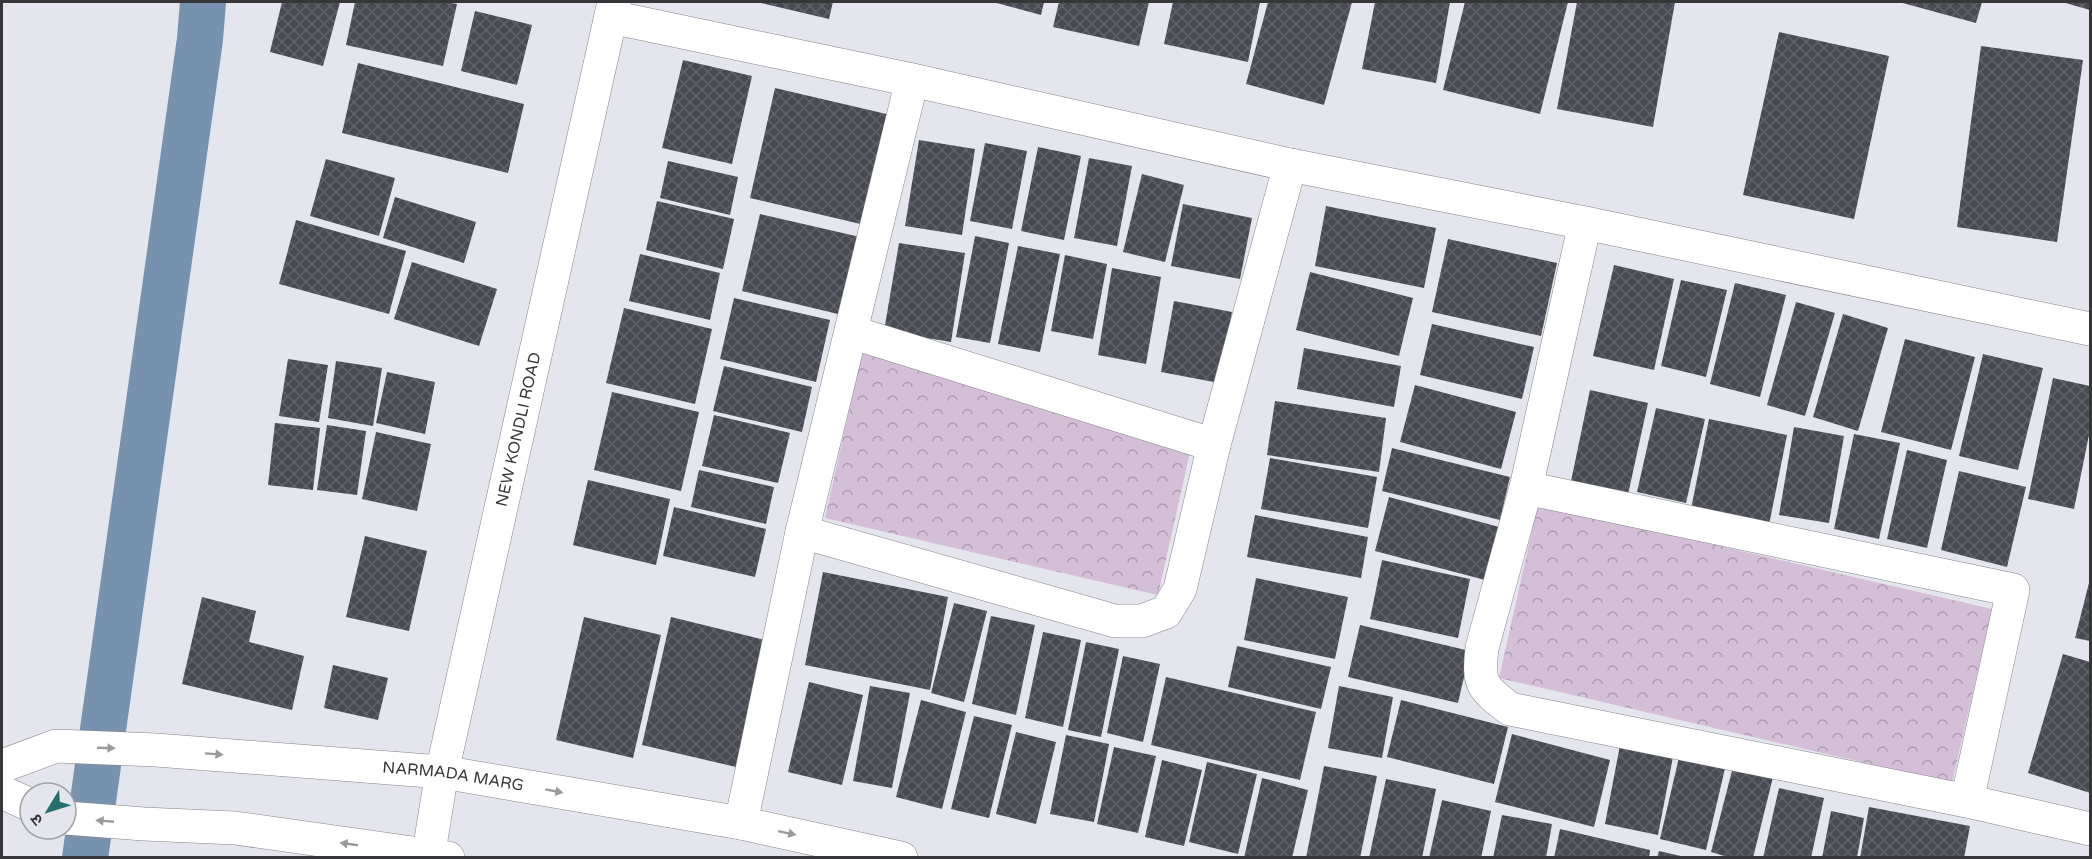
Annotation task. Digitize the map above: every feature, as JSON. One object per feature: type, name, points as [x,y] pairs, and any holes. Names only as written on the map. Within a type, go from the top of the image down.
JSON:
[{"type":"street","points":[[613,9],[912,80],[1290,165],[1585,223],[2091,329]]},
{"type":"street","name":"NEW KONDLI ROAD","points":[[435,857],[442,772],[613,9]]},
{"type":"street","points":[[741,823],[802,531],[912,80]]},
{"type":"street","points":[[802,531],[1114,621],[1142,621],[1166,612],[1180,589],[1214,445],[1290,165]]},
{"type":"street","points":[[1585,223],[1526,488],[1482,648],[1479,675],[1488,692],[1510,709],[1967,801],[2091,829]]},
{"type":"street","points":[[851,332],[1214,445]]},
{"type":"street","points":[[1526,488],[2013,590],[1967,801]]},
{"type":"street","name":"NARMADA MARG","points":[[2,766],[56,746],[156,750],[442,772],[741,823],[901,858]]},
{"type":"street","points":[[2,792],[18,799]]},
{"type":"street","points":[[78,819],[235,828],[435,857]]},
{"type":"street","points":[[235,828],[281,858]]},
{"type":"green space","points":[[862,353],[1195,430],[1158,595],[825,518]]},
{"type":"green space","points":[[1538,504],[1992,609],[1952,783],[1499,678]]},
{"type":"building","points":[[282,2],[340,2],[323,66],[270,52]]},
{"type":"building","points":[[355,2],[457,4],[443,66],[346,45]]},
{"type":"building","points":[[757,2],[833,2],[829,19]]},
{"type":"building","points":[[993,2],[1044,2],[1041,15]]},
{"type":"building","points":[[1059,2],[1149,2],[1139,46],[1053,27]]},
{"type":"building","points":[[1173,2],[1260,2],[1248,62],[1164,44]]},
{"type":"building","points":[[1268,2],[1352,2],[1324,105],[1246,84]]},
{"type":"building","points":[[1375,2],[1450,2],[1436,83],[1362,69]]},
{"type":"building","points":[[1465,2],[1568,2],[1540,114],[1443,90]]},
{"type":"building","points":[[1577,2],[1675,2],[1653,127],[1557,109]]},
{"type":"building","points":[[1899,2],[1982,2],[1976,23]]},
{"type":"building","points":[[2062,2],[2090,2],[2090,10]]},
{"type":"building","points":[[475,11],[532,25],[517,85],[461,71]]},
{"type":"building","points":[[1779,32],[1889,56],[1854,219],[1743,195]]},
{"type":"building","points":[[1981,46],[2083,60],[2057,242],[1957,227]]},
{"type":"building","points":[[683,60],[752,76],[732,164],[662,148]]},
{"type":"building","points":[[358,63],[524,104],[508,173],[342,133]]},
{"type":"building","points":[[775,88],[895,116],[869,226],[750,198]]},
{"type":"building","points":[[919,140],[975,149],[962,235],[905,226]]},
{"type":"building","points":[[985,143],[1027,151],[1012,229],[970,221]]},
{"type":"building","points":[[1038,147],[1081,156],[1064,240],[1021,231]]},
{"type":"building","points":[[1089,158],[1132,166],[1117,246],[1074,238]]},
{"type":"building","points":[[326,159],[395,178],[379,236],[310,216]]},
{"type":"building","points":[[668,161],[738,177],[730,215],[660,198]]},
{"type":"building","points":[[1142,174],[1184,185],[1165,262],[1123,252]]},
{"type":"building","points":[[395,197],[476,222],[464,263],[383,238]]},
{"type":"building","points":[[657,201],[734,219],[723,269],[646,250]]},
{"type":"building","points":[[1183,204],[1252,218],[1240,279],[1171,266]]},
{"type":"building","points":[[1326,206],[1436,228],[1424,288],[1315,266]]},
{"type":"building","points":[[760,214],[860,237],[842,315],[742,291]]},
{"type":"building","points":[[296,220],[406,251],[389,314],[279,284]]},
{"type":"building","points":[[975,236],[1009,243],[990,343],[956,337]]},
{"type":"building","points":[[1448,239],[1557,263],[1541,336],[1432,312]]},
{"type":"building","points":[[899,243],[965,253],[951,342],[884,331]]},
{"type":"building","points":[[1018,246],[1060,254],[1040,352],[998,344]]},
{"type":"building","points":[[640,254],[720,273],[710,320],[629,301]]},
{"type":"building","points":[[1065,255],[1107,264],[1093,339],[1051,331]]},
{"type":"building","points":[[412,262],[497,289],[479,346],[394,319]]},
{"type":"building","points":[[1614,265],[1674,279],[1654,370],[1593,356]]},
{"type":"building","points":[[1112,268],[1161,277],[1146,364],[1098,355]]},
{"type":"building","points":[[1310,272],[1413,298],[1399,356],[1296,330]]},
{"type":"building","points":[[1681,280],[1727,290],[1706,377],[1661,366]]},
{"type":"building","points":[[1735,283],[1786,295],[1760,397],[1710,384]]},
{"type":"building","points":[[734,298],[830,320],[816,382],[720,359]]},
{"type":"building","points":[[1174,301],[1232,312],[1219,383],[1161,372]]},
{"type":"building","points":[[1796,302],[1835,313],[1805,416],[1767,405]]},
{"type":"building","points":[[624,308],[712,329],[695,404],[606,383]]},
{"type":"building","points":[[1843,314],[1888,328],[1858,431],[1813,417]]},
{"type":"building","points":[[1432,324],[1534,347],[1522,399],[1420,375]]},
{"type":"building","points":[[1905,339],[1975,357],[1951,450],[1881,432]]},
{"type":"building","points":[[1304,348],[1401,366],[1394,407],[1297,389]]},
{"type":"building","points":[[1983,354],[2043,368],[2018,470],[1959,456]]},
{"type":"building","points":[[288,359],[328,365],[319,422],[279,416]]},
{"type":"building","points":[[336,361],[382,368],[373,426],[328,418]]},
{"type":"building","points":[[724,366],[812,387],[802,432],[713,411]]},
{"type":"building","points":[[387,372],[435,382],[425,434],[376,423]]},
{"type":"building","points":[[2053,378],[2090,386],[2090,430],[2074,509],[2028,499]]},
{"type":"building","points":[[1415,385],[1516,412],[1501,469],[1400,442]]},
{"type":"building","points":[[1590,390],[1648,403],[1627,499],[1570,486]]},
{"type":"building","points":[[612,392],[699,412],[681,491],[594,470]]},
{"type":"building","points":[[1275,401],[1386,418],[1379,472],[1267,455]]},
{"type":"building","points":[[1656,408],[1705,419],[1686,503],[1637,492]]},
{"type":"building","points":[[714,415],[790,433],[778,483],[702,466]]},
{"type":"building","points":[[1709,419],[1787,435],[1768,530],[1690,514]]},
{"type":"building","points":[[275,423],[320,428],[313,490],[268,485]]},
{"type":"building","points":[[327,425],[366,431],[357,495],[317,490]]},
{"type":"building","points":[[1794,427],[1844,436],[1829,523],[1779,515]]},
{"type":"building","points":[[376,432],[431,444],[417,511],[362,499]]},
{"type":"building","points":[[1854,434],[1900,443],[1879,539],[1834,529]]},
{"type":"building","points":[[1392,448],[1510,477],[1500,520],[1382,491]]},
{"type":"building","points":[[1907,450],[1947,460],[1927,548],[1887,539]]},
{"type":"building","points":[[1270,458],[1377,477],[1368,528],[1261,509]]},
{"type":"building","points":[[699,470],[774,487],[766,524],[691,507]]},
{"type":"building","points":[[1959,471],[2026,487],[2007,567],[1941,550]]},
{"type":"building","points":[[588,480],[670,499],[656,565],[573,545]]},
{"type":"building","points":[[1389,497],[1499,527],[1485,580],[1375,551]]},
{"type":"building","points":[[674,507],[766,529],[755,577],[663,556]]},
{"type":"building","points":[[1255,515],[1368,537],[1361,578],[1247,557]]},
{"type":"building","points":[[365,536],[427,551],[409,631],[346,617]]},
{"type":"building","points":[[1382,560],[1470,579],[1458,638],[1370,619]]},
{"type":"building","points":[[823,572],[948,597],[930,690],[805,665]]},
{"type":"building","points":[[1256,578],[1348,597],[1335,659],[1244,640]]},
{"type":"building","points":[[2090,579],[2090,641],[2075,638]]},
{"type":"building","points":[[202,597],[256,611],[249,642],[304,656],[292,710],[182,684]]},
{"type":"building","points":[[954,603],[987,611],[964,702],[931,693]]},
{"type":"building","points":[[991,616],[1035,625],[1016,715],[972,704]]},
{"type":"building","points":[[584,617],[661,635],[633,758],[556,740]]},
{"type":"building","points":[[671,617],[765,640],[736,767],[642,745]]},
{"type":"building","points":[[1360,625],[1470,651],[1458,703],[1348,677]]},
{"type":"building","points":[[1043,632],[1081,640],[1063,727],[1025,718]]},
{"type":"building","points":[[1086,642],[1119,649],[1101,737],[1068,730]]},
{"type":"building","points":[[1237,646],[1331,667],[1321,709],[1228,687]]},
{"type":"building","points":[[2063,654],[2090,662],[2090,793],[2028,773]]},
{"type":"building","points":[[1123,656],[1160,664],[1143,742],[1107,733]]},
{"type":"building","points":[[333,665],[388,678],[378,720],[324,708]]},
{"type":"building","points":[[1166,677],[1316,712],[1300,780],[1151,745]]},
{"type":"building","points":[[809,682],[863,695],[842,785],[788,772]]},
{"type":"building","points":[[870,686],[910,693],[892,788],[853,781]]},
{"type":"building","points":[[1339,686],[1393,697],[1382,758],[1328,748]]},
{"type":"building","points":[[921,700],[966,712],[942,809],[896,797]]},
{"type":"building","points":[[1401,700],[1508,727],[1494,784],[1387,757]]},
{"type":"building","points":[[974,716],[1012,725],[989,818],[951,809]]},
{"type":"building","points":[[1016,732],[1056,742],[1036,824],[996,814]]},
{"type":"building","points":[[1512,734],[1610,760],[1594,827],[1495,802]]},
{"type":"building","points":[[1066,735],[1109,744],[1094,822],[1050,814]]},
{"type":"building","points":[[1620,745],[1673,757],[1658,835],[1605,824]]},
{"type":"building","points":[[1114,747],[1156,756],[1138,833],[1097,824]]},
{"type":"building","points":[[1680,753],[1726,764],[1706,850],[1660,839]]},
{"type":"building","points":[[1162,760],[1202,770],[1184,846],[1145,837]]},
{"type":"building","points":[[1207,762],[1257,774],[1238,854],[1189,842]]},
{"type":"building","points":[[1324,766],[1377,776],[1360,858],[1306,858]]},
{"type":"building","points":[[1733,767],[1773,777],[1753,858],[1731,858],[1711,852]]},
{"type":"building","points":[[1262,778],[1308,790],[1292,858],[1244,858]]},
{"type":"building","points":[[1386,779],[1436,789],[1422,858],[1369,858]]},
{"type":"building","points":[[1779,788],[1824,798],[1811,858],[1763,858]]},
{"type":"building","points":[[1442,800],[1491,811],[1481,858],[1429,858]]},
{"type":"building","points":[[1869,807],[1970,826],[1964,858],[1860,858]]},
{"type":"building","points":[[1831,811],[1864,818],[1857,858],[1822,858]]},
{"type":"building","points":[[1502,815],[1552,824],[1546,858],[1493,858]]},
{"type":"building","points":[[1560,829],[1650,850],[1649,858],[1554,858]]},
{"type":"building","points":[[1659,851],[1685,857],[1685,858],[1657,858]]},
{"type":"waterway","points":[[85,858],[200,39],[203,2]]}]
